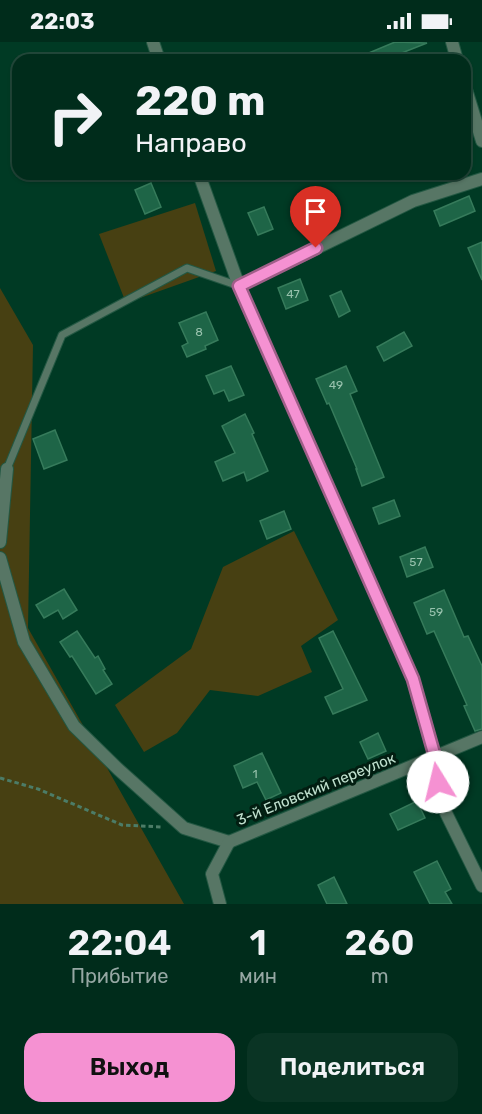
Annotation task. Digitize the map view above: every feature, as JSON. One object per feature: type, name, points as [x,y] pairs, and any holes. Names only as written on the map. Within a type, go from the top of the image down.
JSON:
[{"type":"street","points":[[471,105],[482,141]]},
{"type":"street","points":[[239,286],[413,201],[482,179]]},
{"type":"street","points":[[202,180],[239,286],[413,679],[435,757],[438,782],[447,813],[482,886]]},
{"type":"street","points":[[0,542],[7,469]]},
{"type":"street","points":[[0,558],[24,642],[74,726],[184,828],[229,842],[212,874],[220,904]]},
{"type":"street","name":"3-й Еловский переулок","points":[[229,842],[482,737]]},
{"type":"lane","points":[[7,469],[62,335],[187,268],[239,286]]},
{"type":"path","points":[[0,778],[38,789],[122,825],[184,828]]},
{"type":"shaded area","points":[[195,203],[216,271],[126,303],[99,234]]},
{"type":"shaded area","points":[[0,288],[33,345],[28,628],[184,904],[0,904]]},
{"type":"shaded area","points":[[294,531],[338,620],[301,646],[312,672],[258,696],[210,690],[177,733],[144,752],[115,705],[191,649],[223,567]]},
{"type":"building","points":[[395,42],[427,43],[399,54],[366,54]]},
{"type":"building","points":[[151,183],[161,207],[145,214],[135,190]]},
{"type":"building","points":[[469,196],[475,211],[440,226],[434,211]]},
{"type":"building","points":[[264,207],[273,229],[258,235],[248,213]]},
{"type":"building","points":[[482,242],[482,280],[468,248]]},
{"type":"building","points":[[300,279],[308,300],[286,309],[278,288]]},
{"type":"building","points":[[341,291],[350,311],[339,317],[330,296]]},
{"type":"building","points":[[206,312],[218,340],[205,346],[206,349],[187,357],[182,346],[188,343],[179,323]]},
{"type":"building","points":[[404,332],[412,346],[384,361],[377,347]]},
{"type":"building","points":[[231,366],[244,395],[229,401],[224,390],[214,394],[206,376]]},
{"type":"building","points":[[346,366],[357,391],[350,394],[384,477],[362,486],[329,403],[327,404],[316,379]]},
{"type":"building","points":[[245,414],[268,471],[247,481],[244,472],[223,481],[215,462],[235,453],[222,426]]},
{"type":"building","points":[[55,430],[67,460],[44,469],[33,439]]},
{"type":"building","points":[[394,500],[400,516],[379,524],[373,508]]},
{"type":"building","points":[[284,511],[291,529],[267,539],[260,521]]},
{"type":"building","points":[[425,547],[433,567],[407,577],[400,557]]},
{"type":"building","points":[[64,589],[77,610],[63,619],[58,610],[44,618],[36,605]]},
{"type":"building","points":[[444,590],[464,637],[468,636],[482,666],[482,729],[475,731],[464,706],[467,705],[434,631],[427,634],[414,603]]},
{"type":"building","points":[[77,631],[95,658],[98,656],[112,684],[96,694],[72,656],[70,657],[60,642]]},
{"type":"building","points":[[333,631],[367,700],[333,714],[325,697],[343,689],[319,638]]},
{"type":"building","points":[[378,733],[386,751],[368,759],[360,742]]},
{"type":"building","points":[[262,753],[281,793],[266,800],[257,782],[243,788],[234,766]]},
{"type":"building","points":[[417,801],[425,818],[398,830],[390,814]]},
{"type":"building","points":[[437,861],[451,889],[445,892],[452,904],[430,904],[414,872]]},
{"type":"building","points":[[334,877],[347,904],[327,904],[318,885]]},
{"type":"route","points":[[316,248],[239,286],[413,679],[435,757],[438,782]]}]
